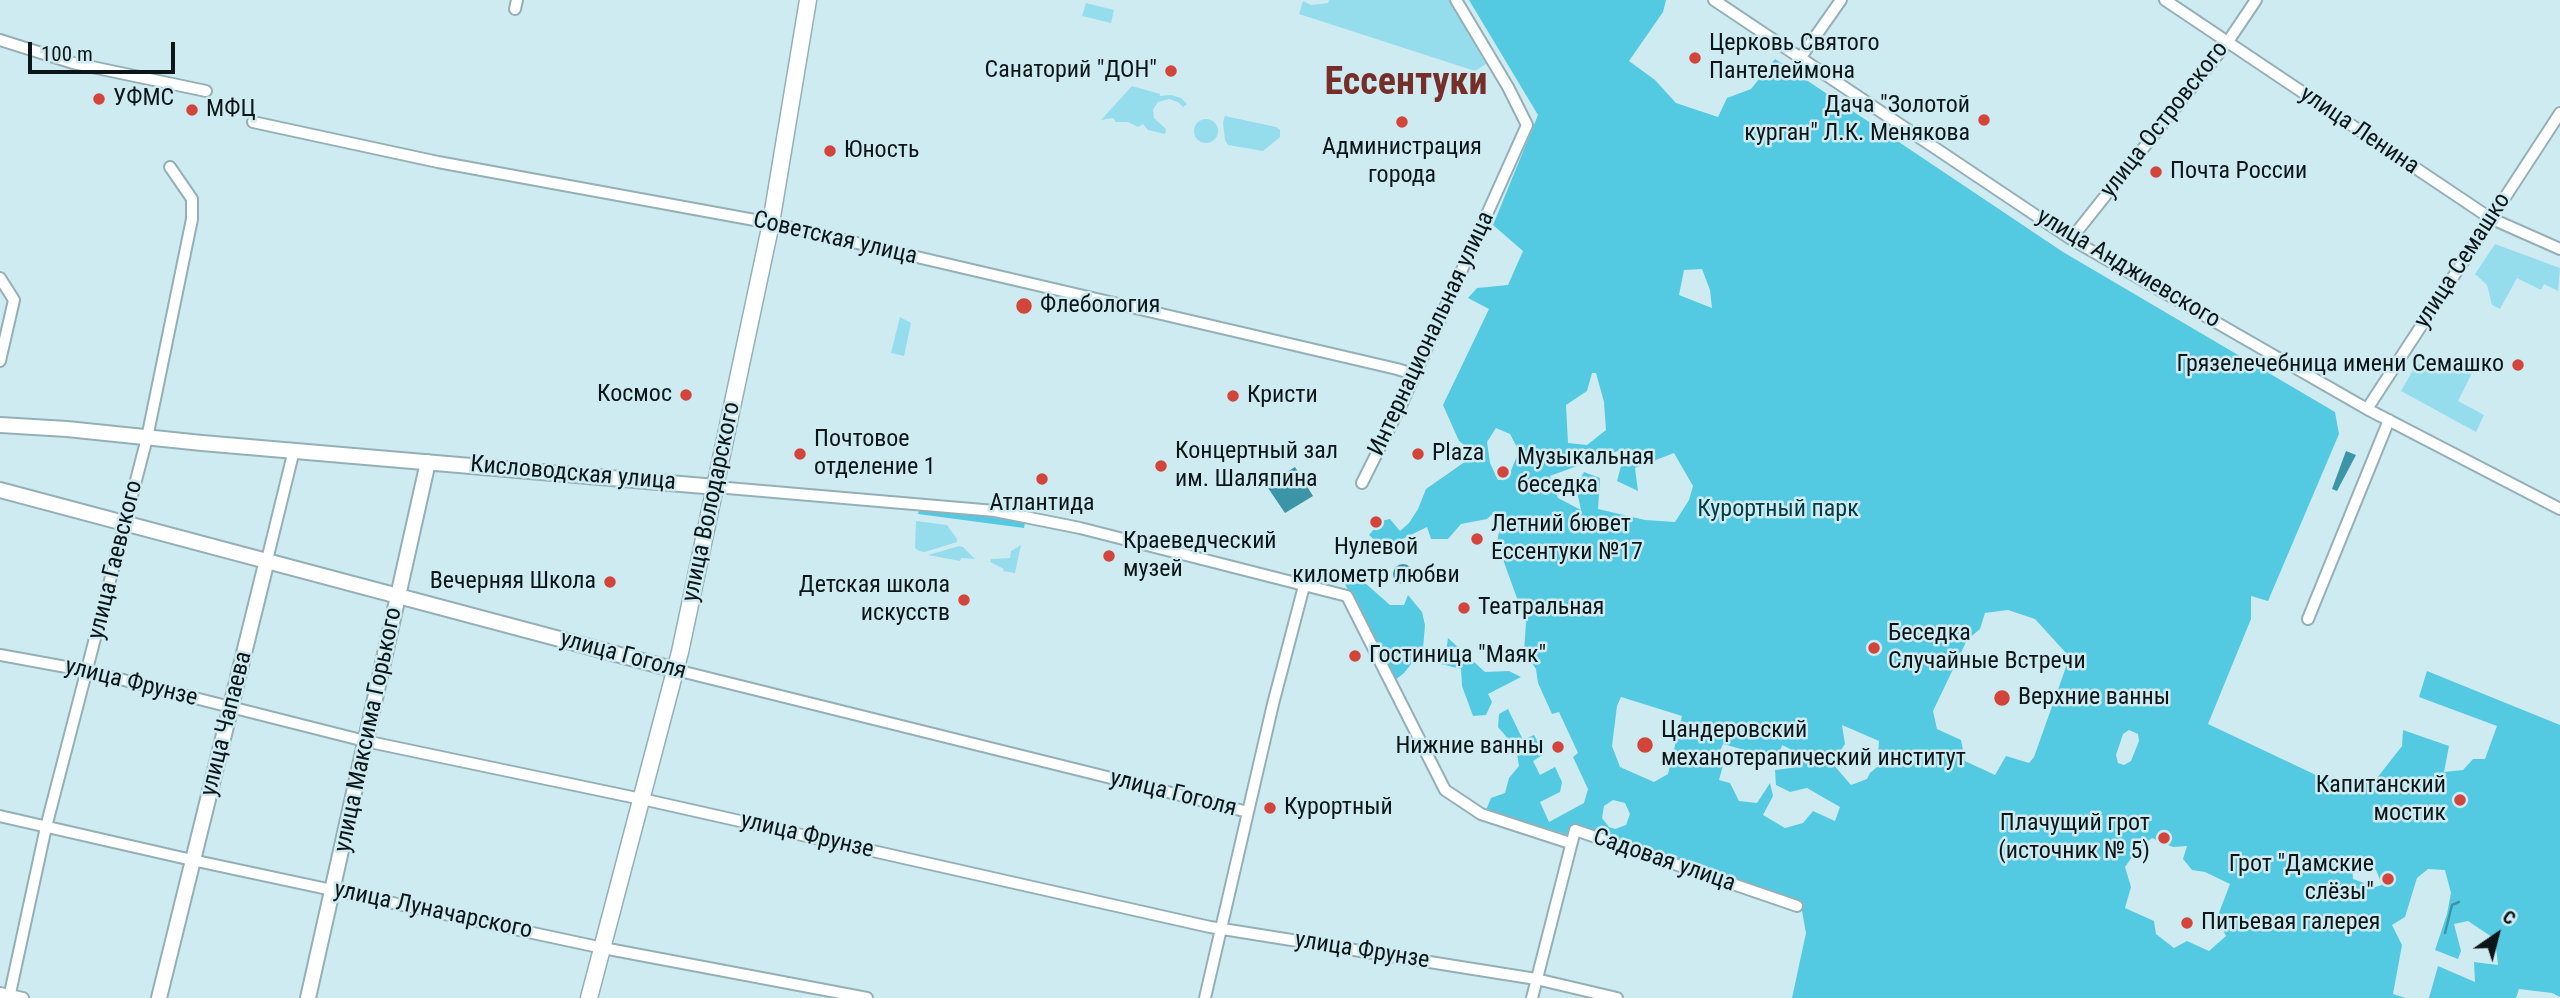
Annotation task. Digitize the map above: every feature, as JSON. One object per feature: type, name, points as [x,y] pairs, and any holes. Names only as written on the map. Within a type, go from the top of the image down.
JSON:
[{"type":"main road","name":"улица Володарского","points":[[589,998],[676,670],[771,223],[808,0]]},
{"type":"street","name":"Интернациональная улица","points":[[1362,483],[1461,275],[1527,125],[1508,86],[1456,0]]},
{"type":"street","name":"улица Анджиевского","points":[[1714,0],[2071,239],[2367,409],[2560,509]]},
{"type":"street","points":[[1801,57],[1841,0]]},
{"type":"street","name":"улица Ленина","points":[[2165,0],[2490,218],[2560,249]]},
{"type":"street","name":"улица Островского","points":[[2071,239],[2227,43],[2256,0]]},
{"type":"street","points":[[0,40],[72,62],[206,92]]},
{"type":"street","name":"улица Семашко","points":[[2367,409],[2560,113]]},
{"type":"street","name":"Советская улица","points":[[253,122],[438,162],[771,223],[1413,374]]},
{"type":"street","name":"улица Гаевского","points":[[6,996],[46,827],[147,438],[192,219],[191,199],[170,167]]},
{"type":"street","points":[[0,278],[14,300],[0,361]]},
{"type":"street","points":[[2308,619],[2389,420]]},
{"type":"street","name":"Кисловодская улица","points":[[0,425],[995,511],[1086,530],[1347,596],[1445,790],[1481,814],[1570,843]]},
{"type":"street","name":"улица Чапаева","points":[[159,998],[294,450]]},
{"type":"street","name":"улица Максима Горького","points":[[308,998],[429,462]]},
{"type":"street","name":"улица Гоголя","points":[[0,490],[676,670],[1248,812]]},
{"type":"street","points":[[1205,998],[1304,586]]},
{"type":"street","name":"улица Фрунзе","points":[[0,654],[88,671],[365,741],[642,799],[1222,929],[1536,979],[1618,998]]},
{"type":"street","name":"улица Луначарского","points":[[0,816],[603,948],[867,998]]},
{"type":"street","name":"Садовая улица","points":[[1532,998],[1575,830],[1797,906]]},
{"type":"street","points":[[6,996],[23,998]]},
{"type":"shaded area","points":[[1329,0],[1449,0],[1486,64],[1475,71],[1299,14],[1303,1],[1311,5],[1328,3]]},
{"type":"shaded area","points":[[1086,3],[1114,10],[1111,23],[1082,16]]},
{"type":"shaded area","points":[[1132,86],[1160,96],[1181,98],[1187,104],[1183,107],[1169,99],[1158,102],[1153,110],[1154,118],[1166,129],[1165,134],[1148,130],[1143,124],[1138,127],[1128,122],[1116,122],[1113,118],[1101,120]]},
{"type":"shaded area","points":[[1225,116],[1276,127],[1280,130],[1280,137],[1263,151],[1228,145],[1223,122]]},
{"type":"shaded area","points":[[1206,119],[1217,126],[1218,131],[1211,142],[1206,143],[1195,136],[1194,131],[1201,120]]},
{"type":"shaded area","points":[[2495,244],[2560,268],[2558,291],[2544,284],[2541,290],[2517,278],[2500,309],[2492,305],[2487,285],[2475,274]]},
{"type":"shaded area","points":[[900,317],[911,323],[904,356],[891,353]]},
{"type":"shaded area","points":[[2417,363],[2429,370],[2445,372],[2466,365],[2474,369],[2458,401],[2484,415],[2476,432],[2401,391]]},
{"type":"shaded area","points":[[2346,451],[2356,455],[2337,491],[2332,489]]},
{"type":"shaded area","points":[[1295,467],[1313,496],[1285,513],[1266,485]]},
{"type":"shaded area","points":[[916,521],[947,525],[957,542],[925,552],[919,551],[915,548]]},
{"type":"shaded area","points":[[1021,545],[1015,573],[1003,571],[1004,569],[990,562],[991,559],[1010,558],[1011,551]]},
{"type":"shaded area","points":[[959,546],[975,559],[961,558],[960,561],[928,555]]},
{"type":"shaded area","points":[[1403,564],[1410,567],[1413,574],[1410,581],[1403,584],[1396,581],[1393,574],[1396,567]]},
{"type":"green space","name":"Курортный парк","points":[[1469,0],[1666,0],[1663,12],[1629,61],[1655,80],[1676,103],[1718,117],[1727,98],[1751,89],[1775,59],[2063,252],[2335,412],[2339,434],[2268,601],[2251,596],[2251,619],[2208,724],[2335,784],[2355,777],[2377,778],[2402,746],[2403,730],[2449,746],[2444,772],[2463,770],[2473,759],[2485,759],[2497,726],[2419,697],[2427,671],[2560,725],[2560,997],[2552,993],[2519,989],[2516,998],[2429,998],[2438,966],[2475,982],[2474,962],[2498,965],[2495,939],[2468,921],[2454,924],[2461,951],[2458,959],[2435,950],[2451,893],[2445,870],[2428,869],[2417,878],[2405,917],[2392,925],[2402,945],[2393,994],[2406,998],[1792,998],[1806,933],[1802,911],[1634,855],[1486,810],[1491,798],[1505,793],[1509,778],[1519,766],[1516,748],[1498,727],[1499,714],[1508,709],[1523,740],[1534,735],[1544,754],[1533,761],[1540,775],[1555,767],[1562,782],[1560,792],[1540,802],[1549,822],[1584,803],[1588,789],[1573,757],[1578,753],[1559,712],[1552,714],[1538,683],[1536,669],[1524,651],[1526,623],[1497,543],[1501,520],[1496,511],[1487,519],[1461,524],[1448,539],[1431,539],[1427,527],[1384,548],[1369,535],[1381,521],[1390,519],[1400,531],[1418,509],[1426,489],[1476,454],[1459,441],[1443,405],[1489,309],[1468,298],[1477,288],[1508,285],[1523,251],[1493,225],[1538,115]],"holes":[[[1702,269],[1710,290],[1712,308],[1679,295],[1684,270]],[[1592,373],[1596,373],[1604,402],[1606,430],[1587,445],[1568,443],[1566,405],[1587,391]],[[1496,428],[1510,434],[1519,451],[1508,478],[1498,480],[1490,463],[1487,442]],[[1618,451],[1624,455],[1617,481],[1638,491],[1635,468],[1674,453],[1693,486],[1689,500],[1675,522],[1645,520],[1598,509],[1600,478],[1584,472],[1576,487],[1581,510],[1558,498],[1550,476]],[[2008,610],[2035,619],[2066,653],[2066,667],[2034,757],[2029,763],[2006,756],[1995,775],[1965,761],[1961,740],[1937,729],[1933,711],[1967,640],[1980,629],[1985,613]],[[1621,697],[1682,716],[1668,774],[1654,782],[1620,767],[1612,746],[1617,706]],[[1842,725],[1879,741],[1877,767],[1867,779],[1851,785],[1832,763],[1845,744]],[[2129,730],[2138,734],[2139,741],[2131,761],[2124,765],[2118,763],[2116,755],[2123,734]],[[1723,744],[1755,753],[1776,765],[1782,745],[1798,753],[1798,767],[1775,770],[1776,785],[1790,792],[1807,788],[1840,807],[1835,821],[1813,811],[1803,823],[1785,828],[1763,815],[1773,796],[1770,783],[1757,803],[1739,801],[1730,783],[1719,780],[1725,758],[1719,753]],[[1613,800],[1625,803],[1630,814],[1626,825],[1615,829],[1609,827],[1602,818],[1604,806]],[[2152,838],[2173,847],[2187,846],[2183,859],[2192,870],[2205,872],[2230,884],[2217,918],[2226,936],[2209,951],[2187,941],[2174,948],[2156,934],[2154,921],[2125,908],[2131,887],[2125,867],[2137,850]],[[2366,864],[2370,869],[2376,870],[2382,885],[2368,889],[2364,883],[2353,879],[2352,866]]]},
{"type":"green space","points":[[919,509],[995,516],[1025,522],[1024,528],[918,514]]},
{"type":"green space","points":[[1365,583],[1390,605],[1404,605],[1408,595],[1422,612],[1425,625],[1423,649],[1394,681],[1345,584]]},
{"type":"green space","points":[[1448,638],[1485,672],[1509,671],[1521,677],[1488,694],[1492,702],[1486,715],[1473,716],[1462,686],[1461,669],[1441,664],[1445,658]]},
{"type":"waterway","points":[[2445,933],[2452,905],[2459,902]]},
{"type":"place","name":"Церковь Святого Пантелеймона","points":[[1695,58]]},
{"type":"place","name":"Санаторий \"ДОН\"","points":[[1171,71]]},
{"type":"place","name":"УФМС","points":[[99,99]]},
{"type":"place","name":"МФЦ","points":[[192,110]]},
{"type":"place","name":"Дача \"Золотой курган\" Л.К. Менякова","points":[[1984,120]]},
{"type":"place","name":"Администрация города","points":[[1402,122]]},
{"type":"place","name":"Юность","points":[[830,151]]},
{"type":"place","name":"Почта России","points":[[2156,172]]},
{"type":"place","name":"Флебология","points":[[1024,306]]},
{"type":"place","name":"Грязелечебница имени Семашко","points":[[2518,365]]},
{"type":"place","name":"Космос","points":[[686,395]]},
{"type":"place","name":"Кристи","points":[[1233,396]]},
{"type":"place","name":"Почтовое отделение 1","points":[[800,454]]},
{"type":"place","name":"Plaza","points":[[1418,454]]},
{"type":"place","name":"Концертный зал им. Шаляпина","points":[[1161,466]]},
{"type":"place","name":"Музыкальная беседка","points":[[1503,472]]},
{"type":"place","name":"Атлантида","points":[[1042,479]]},
{"type":"place","name":"Нулевой километр любви","points":[[1376,522]]},
{"type":"place","name":"Летний бювет Ессентуки №17","points":[[1477,539]]},
{"type":"place","name":"Краеведческий музей","points":[[1109,556]]},
{"type":"place","name":"Вечерняя Школа","points":[[610,582]]},
{"type":"place","name":"Детская школа искусств","points":[[964,600]]},
{"type":"place","name":"Театральная","points":[[1464,608]]},
{"type":"place","name":"Беседка Случайные Встречи","points":[[1874,648]]},
{"type":"place","name":"Гостиница \"Маяк\"","points":[[1355,656]]},
{"type":"place","name":"Верхние ванны","points":[[2002,698]]},
{"type":"place","name":"Цандеровский механотерапический институт","points":[[1645,745]]},
{"type":"place","name":"Нижние ванны","points":[[1558,747]]},
{"type":"place","name":"Капитанский мостик","points":[[2460,800]]},
{"type":"place","name":"Курортный","points":[[1270,808]]},
{"type":"place","name":"Плачущий грот (источник № 5)","points":[[2164,838]]},
{"type":"place","name":"Грот \"Дамские слёзы\"","points":[[2388,879]]},
{"type":"place","name":"Питьевая галерея","points":[[2187,923]]},
{"type":"district","name":"Ессентуки","points":[[1406,84]]}]
